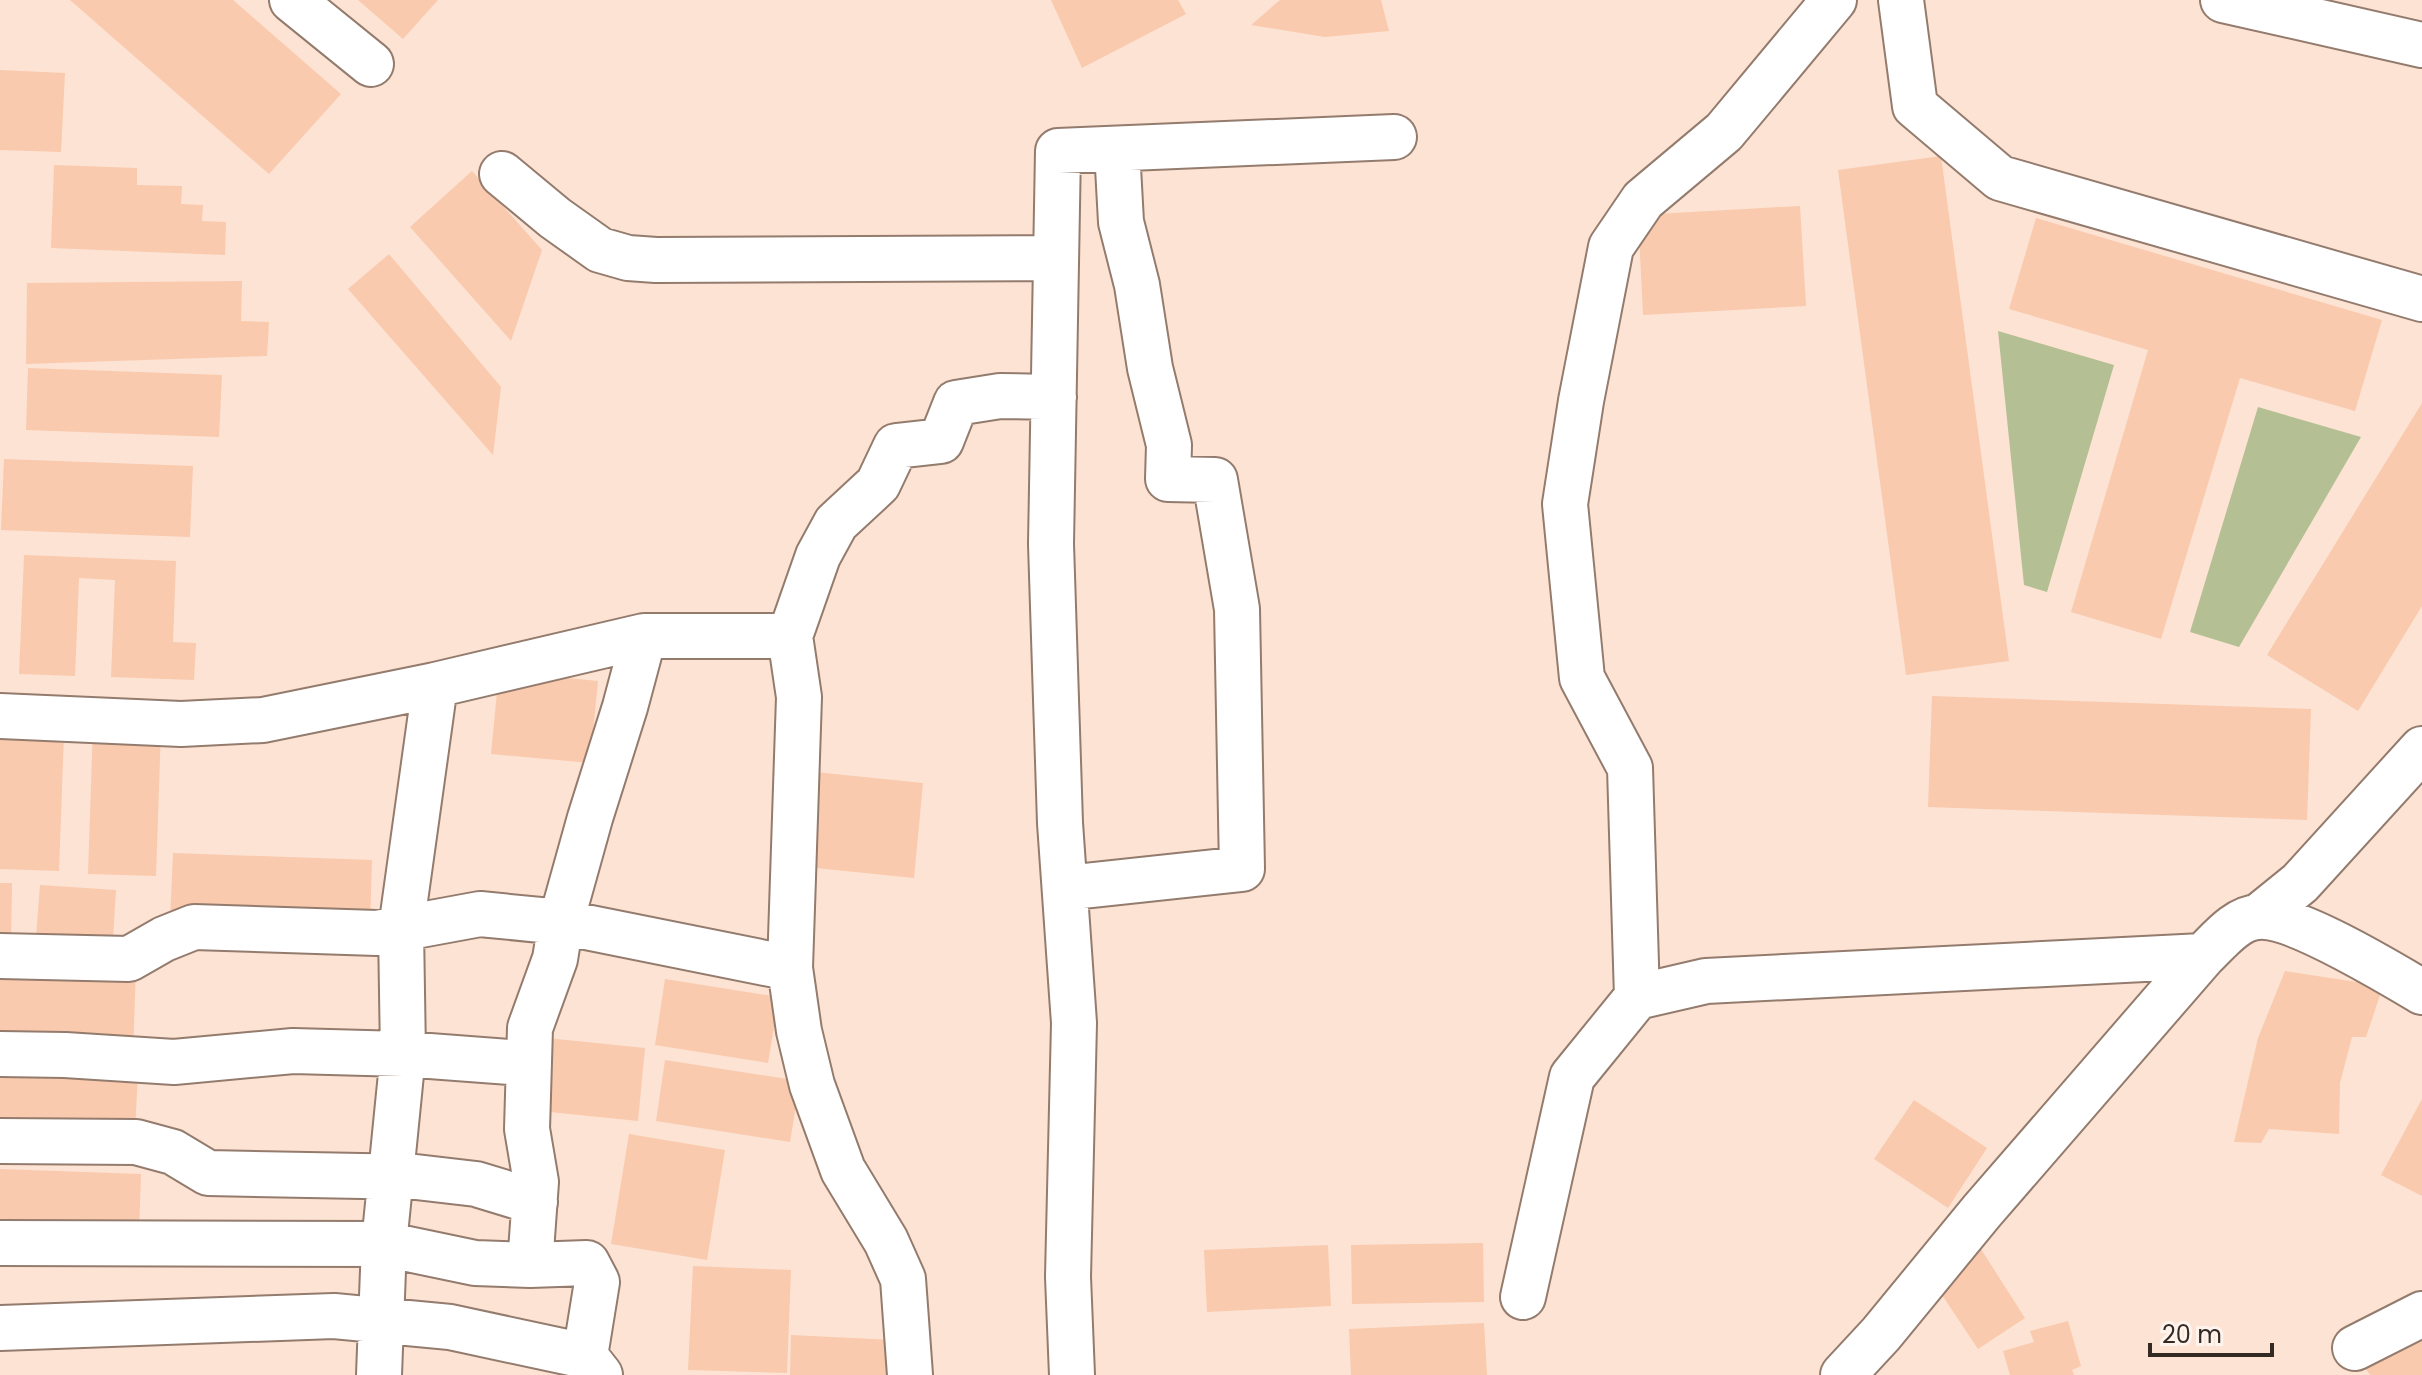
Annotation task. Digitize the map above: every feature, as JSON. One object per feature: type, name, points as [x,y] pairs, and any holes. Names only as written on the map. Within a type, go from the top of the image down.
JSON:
[{"type":"street","points":[[292,0],[371,64]]},
{"type":"street","points":[[1637,997],[1630,768],[1582,678],[1565,504],[1611,247],[1643,200],[1724,132],[1834,0]]},
{"type":"street","points":[[1901,0],[1915,106],[2000,178],[2422,299]]},
{"type":"street","points":[[2223,0],[2422,45]]},
{"type":"street","points":[[1072,1375],[1068,1277],[1074,1023],[1060,823],[1051,544],[1058,151],[1394,137]]},
{"type":"street","points":[[1065,888],[1242,869],[1237,609],[1215,480],[1168,479],[1169,445],[1121,222],[1117,149]]},
{"type":"street","points":[[502,174],[600,250],[628,258],[1056,258]]},
{"type":"street","points":[[910,1375],[903,1279],[886,1241],[843,1170],[812,1085],[799,1031],[790,968],[799,697],[790,636],[818,556],[836,523],[878,484],[896,446],[941,441],[956,403],[1000,396],[1054,397]]},
{"type":"street","points":[[0,716],[181,724],[263,720],[435,685],[644,636],[790,636]]},
{"type":"street","points":[[530,1265],[536,1182],[527,1129],[530,1028],[555,959],[561,922],[644,636]]},
{"type":"street","points":[[379,1375],[384,1244],[403,1054],[401,929],[435,685]]},
{"type":"street","points":[[1843,1375],[2203,956],[2300,883],[2422,749]]},
{"type":"street","points":[[0,956],[129,959],[164,939],[194,927],[377,933],[480,914],[561,922],[790,968]]},
{"type":"street","points":[[2248,920],[2281,921],[2333,943],[2422,992]]},
{"type":"street","points":[[1523,1297],[1572,1077],[1637,997],[1706,981],[2203,956]]},
{"type":"street","points":[[0,1054],[174,1062],[293,1051],[403,1054],[527,1066]]},
{"type":"street","points":[[0,1141],[136,1142],[173,1152],[208,1173],[390,1175],[476,1184],[535,1202]]},
{"type":"street","points":[[0,1243],[384,1244],[475,1263],[587,1263],[597,1282],[593,1365],[450,1327],[334,1316],[0,1328]]},
{"type":"street","points":[[2355,1348],[2422,1314]]},
{"type":"green space","points":[[1998,331],[2114,365],[2047,592],[2024,585]]},
{"type":"green space","points":[[2258,407],[2361,437],[2239,647],[2190,632]]},
{"type":"building","points":[[70,0],[233,0],[341,94],[269,174]]},
{"type":"building","points":[[358,0],[438,0],[403,39]]},
{"type":"building","points":[[1051,0],[1178,0],[1186,14],[1082,68]]},
{"type":"building","points":[[1280,0],[1381,0],[1389,31],[1325,37],[1251,25]]},
{"type":"building","points":[[0,70],[65,73],[61,152],[0,150]]},
{"type":"building","points":[[1941,156],[2009,661],[1906,675],[1838,170]]},
{"type":"building","points":[[54,165],[137,168],[137,185],[182,186],[181,204],[203,205],[202,221],[226,222],[225,255],[51,248]]},
{"type":"building","points":[[472,171],[542,250],[511,341],[410,227]]},
{"type":"building","points":[[1800,206],[1806,306],[1643,315],[1638,215]]},
{"type":"building","points":[[2036,218],[2382,320],[2355,411],[2240,378],[2161,639],[2071,612],[2148,350],[2009,309]]},
{"type":"building","points":[[389,254],[501,387],[493,455],[348,289]]},
{"type":"building","points":[[242,281],[241,321],[269,322],[267,356],[26,364],[27,283]]},
{"type":"building","points":[[28,368],[222,375],[219,437],[26,430]]},
{"type":"building","points":[[2422,403],[2422,606],[2358,711],[2267,655]]},
{"type":"building","points":[[4,459],[193,466],[190,537],[1,530]]},
{"type":"building","points":[[24,555],[176,561],[173,642],[196,643],[194,680],[111,677],[115,580],[79,578],[75,676],[19,674]]},
{"type":"building","points":[[499,671],[598,681],[590,763],[491,754]]},
{"type":"building","points":[[1932,696],[2311,709],[2307,820],[1928,807]]},
{"type":"building","points":[[93,726],[161,729],[156,876],[88,874]]},
{"type":"building","points":[[0,732],[64,734],[59,871],[0,869]]},
{"type":"building","points":[[805,771],[923,783],[914,878],[796,866]]},
{"type":"building","points":[[173,853],[372,860],[370,928],[170,921]]},
{"type":"building","points":[[0,883],[12,883],[11,942],[0,942]]},
{"type":"building","points":[[40,885],[116,890],[112,955],[35,950]]},
{"type":"building","points":[[0,962],[136,967],[133,1053],[0,1048]]},
{"type":"building","points":[[2285,971],[2383,986],[2366,1037],[2352,1037],[2340,1083],[2339,1134],[2269,1129],[2261,1143],[2234,1142],[2258,1038]]},
{"type":"building","points":[[665,979],[779,997],[768,1063],[655,1045]]},
{"type":"building","points":[[537,1037],[645,1048],[638,1121],[530,1110]]},
{"type":"building","points":[[665,1060],[800,1081],[790,1142],[656,1121]]},
{"type":"building","points":[[0,1067],[138,1073],[135,1131],[0,1126]]},
{"type":"building","points":[[2422,1099],[2422,1196],[2381,1175]]},
{"type":"building","points":[[1914,1100],[1987,1148],[1948,1208],[1874,1159]]},
{"type":"building","points":[[629,1134],[725,1150],[707,1260],[611,1244]]},
{"type":"building","points":[[0,1169],[141,1174],[139,1232],[0,1227]]},
{"type":"building","points":[[1483,1243],[1484,1302],[1352,1304],[1351,1245]]},
{"type":"building","points":[[1328,1245],[1331,1306],[1207,1312],[1204,1250]]},
{"type":"building","points":[[1979,1246],[2025,1318],[1978,1349],[1930,1277]]},
{"type":"building","points":[[693,1266],[791,1270],[787,1373],[688,1370]]},
{"type":"building","points":[[2068,1321],[2081,1366],[2072,1370],[2074,1375],[2010,1375],[2003,1351],[2034,1342],[2030,1331]]},
{"type":"building","points":[[1484,1323],[1487,1375],[1351,1375],[1349,1329]]},
{"type":"building","points":[[2422,1329],[2422,1375],[2370,1375],[2364,1366]]},
{"type":"building","points":[[791,1335],[893,1340],[892,1375],[790,1375]]}]
